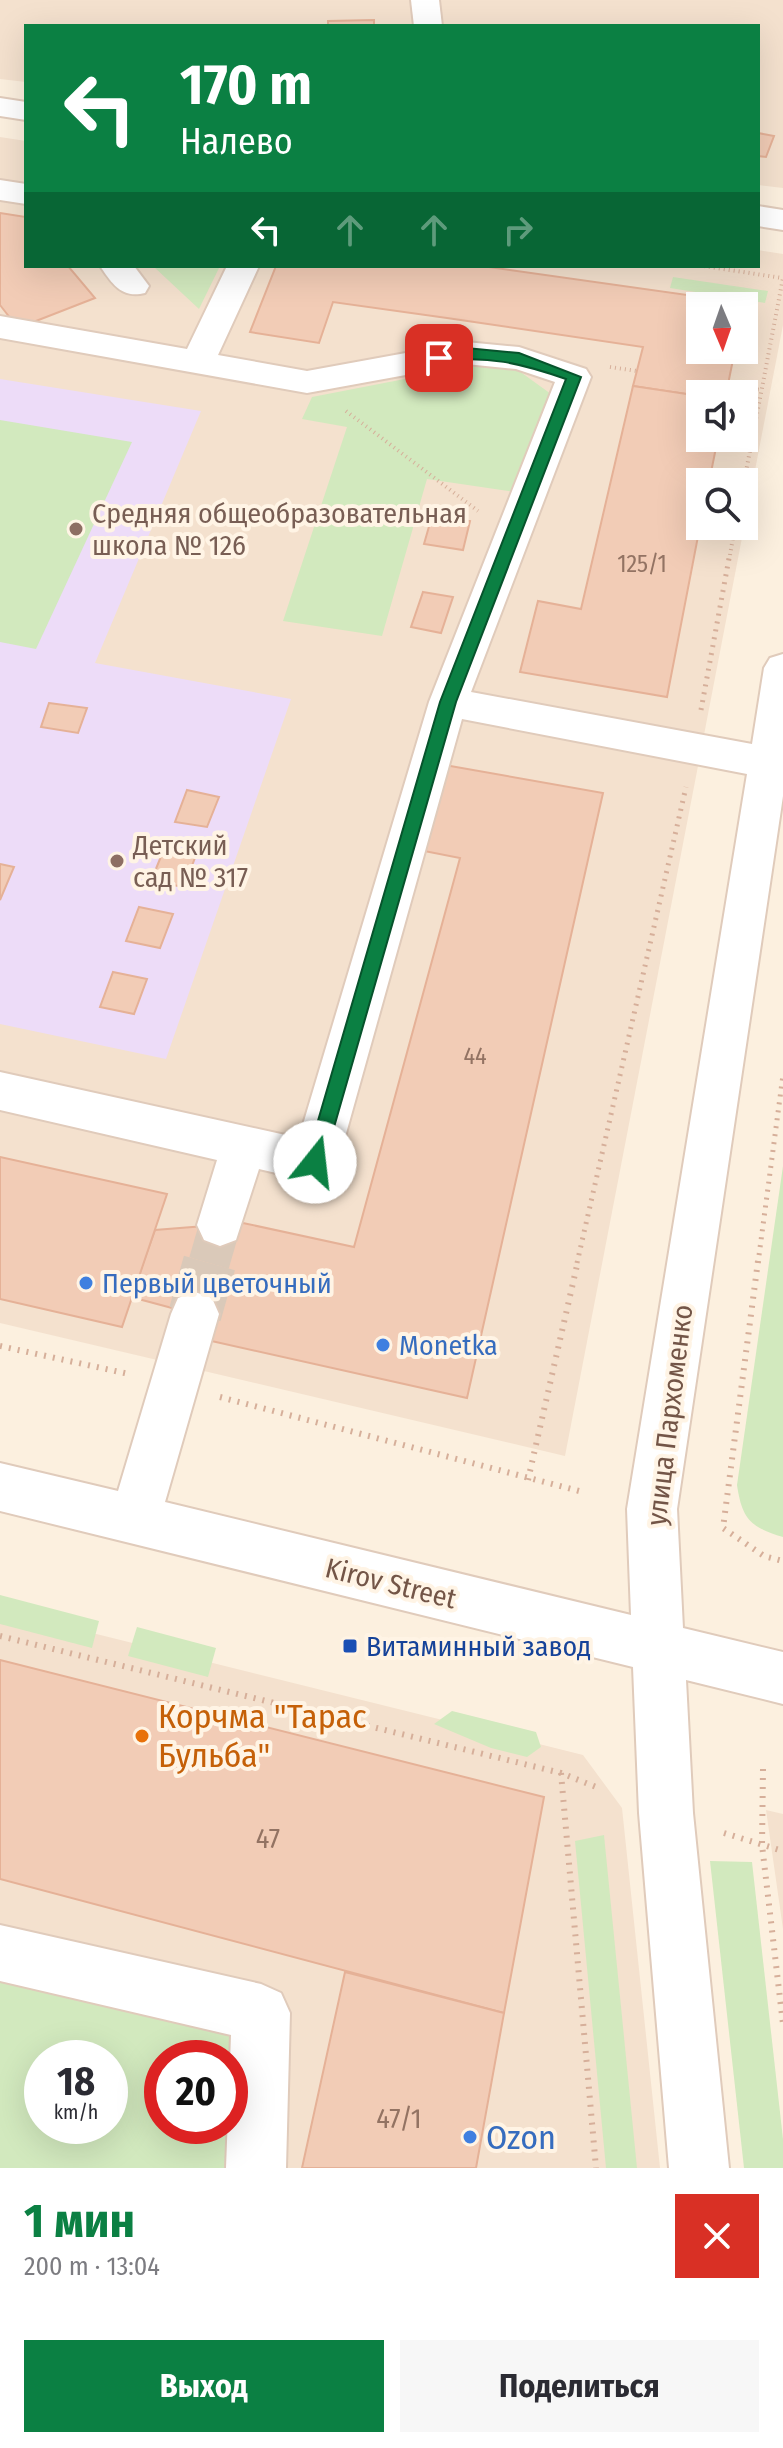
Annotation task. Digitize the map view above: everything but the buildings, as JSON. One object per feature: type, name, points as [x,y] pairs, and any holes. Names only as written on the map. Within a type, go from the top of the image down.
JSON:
[{"type":"street","points":[[425,0],[428,24]]},
{"type":"street","points":[[0,107],[24,111]]},
{"type":"street","points":[[0,190],[24,194]]},
{"type":"street","points":[[760,216],[783,220]]},
{"type":"street","points":[[198,362],[242,268]]},
{"type":"street","points":[[0,327],[307,382],[466,353],[519,358],[574,377],[448,702],[315,1162],[0,1091]]},
{"type":"street","name":"улица Пархоменко","points":[[699,2168],[666,1813],[652,1509],[783,668]]},
{"type":"street","points":[[448,702],[766,762]]},
{"type":"street","points":[[220,1225],[243,1146]]},
{"type":"street","points":[[135,1520],[195,1314]]},
{"type":"street","name":"Kirov Street","points":[[0,1487],[783,1678]]},
{"type":"street","points":[[0,1953],[261,2013],[256,2168]]},
{"type":"path","points":[[717,268],[782,278],[747,468]]},
{"type":"path","points":[[307,382],[512,536]]},
{"type":"path","points":[[528,1480],[695,748],[732,540]]},
{"type":"path","points":[[783,1075],[723,1528],[764,1556],[783,1561]]},
{"type":"path","points":[[0,1346],[174,1385],[579,1491]]},
{"type":"path","points":[[0,1636],[561,1773],[596,1787]]},
{"type":"path","points":[[763,1769],[762,1845],[783,2024]]},
{"type":"path","points":[[561,1773],[596,2168]]},
{"type":"path","points":[[724,1833],[783,1851]]},
{"type":"shaded area","points":[[0,0],[783,0],[783,188],[760,185],[760,24],[24,24],[24,82],[0,79]]},
{"type":"shaded area","points":[[0,137],[24,141],[24,268],[760,268],[760,250],[783,254],[783,325],[755,468],[686,468],[686,540],[742,540],[565,1456],[0,1323]]},
{"type":"shaded area","name":"Детский сад № 317","points":[[0,379],[201,411],[95,663],[291,699],[166,1059],[0,1024]]},
{"type":"shaded area","points":[[0,1610],[583,1755],[622,1808],[660,2168],[0,2168]]},
{"type":"shaded area","points":[[766,1810],[783,1814],[783,1929]]},
{"type":"green space","points":[[155,268],[219,268],[199,309]]},
{"type":"green space","points":[[673,277],[768,291],[765,303],[758,302],[758,292],[695,292],[670,288]]},
{"type":"green space","points":[[482,364],[515,368],[551,394],[515,492],[427,479],[382,636],[283,621],[347,427],[302,419],[312,397]]},
{"type":"green space","points":[[0,420],[132,442],[36,649],[0,642]]},
{"type":"green space","points":[[783,1166],[783,1537],[750,1520],[742,1506],[737,1485]]},
{"type":"green space","points":[[0,1595],[99,1621],[92,1648],[0,1624]]},
{"type":"green space","points":[[137,1627],[216,1648],[208,1677],[128,1656]]},
{"type":"green space","points":[[452,1711],[536,1732],[541,1747],[527,1757],[491,1748],[434,1724]]},
{"type":"green space","points":[[604,1835],[637,2168],[606,2168],[575,1841]]},
{"type":"green space","points":[[710,1861],[752,1862],[783,2139],[783,2168],[744,2168]]},
{"type":"green space","points":[[0,1982],[233,2032],[233,2040],[144,2040],[144,2144],[229,2144],[228,2168],[0,2168]]},
{"type":"tunnel","points":[[209,1263],[220,1225]]},
{"type":"tunnel","points":[[195,1314],[210,1261]]},
{"type":"place","name":"Средняя общеобразовательная школа № 126","points":[[76,529]]},
{"type":"place","name":"Детский сад № 317","points":[[117,861]]},
{"type":"place","name":"Первый цветочный","points":[[86,1283]]},
{"type":"place","name":"Monetka","points":[[383,1345]]},
{"type":"place","name":"Витаминный завод","points":[[350,1646]]},
{"type":"place","name":"Корчма \"Тарас Бульба\"","points":[[142,1736]]},
{"type":"place","name":"Ozon","points":[[470,2137]]},
{"type":"route","points":[[315,1162],[448,702],[574,377],[519,358],[466,353],[439,358]]}]
